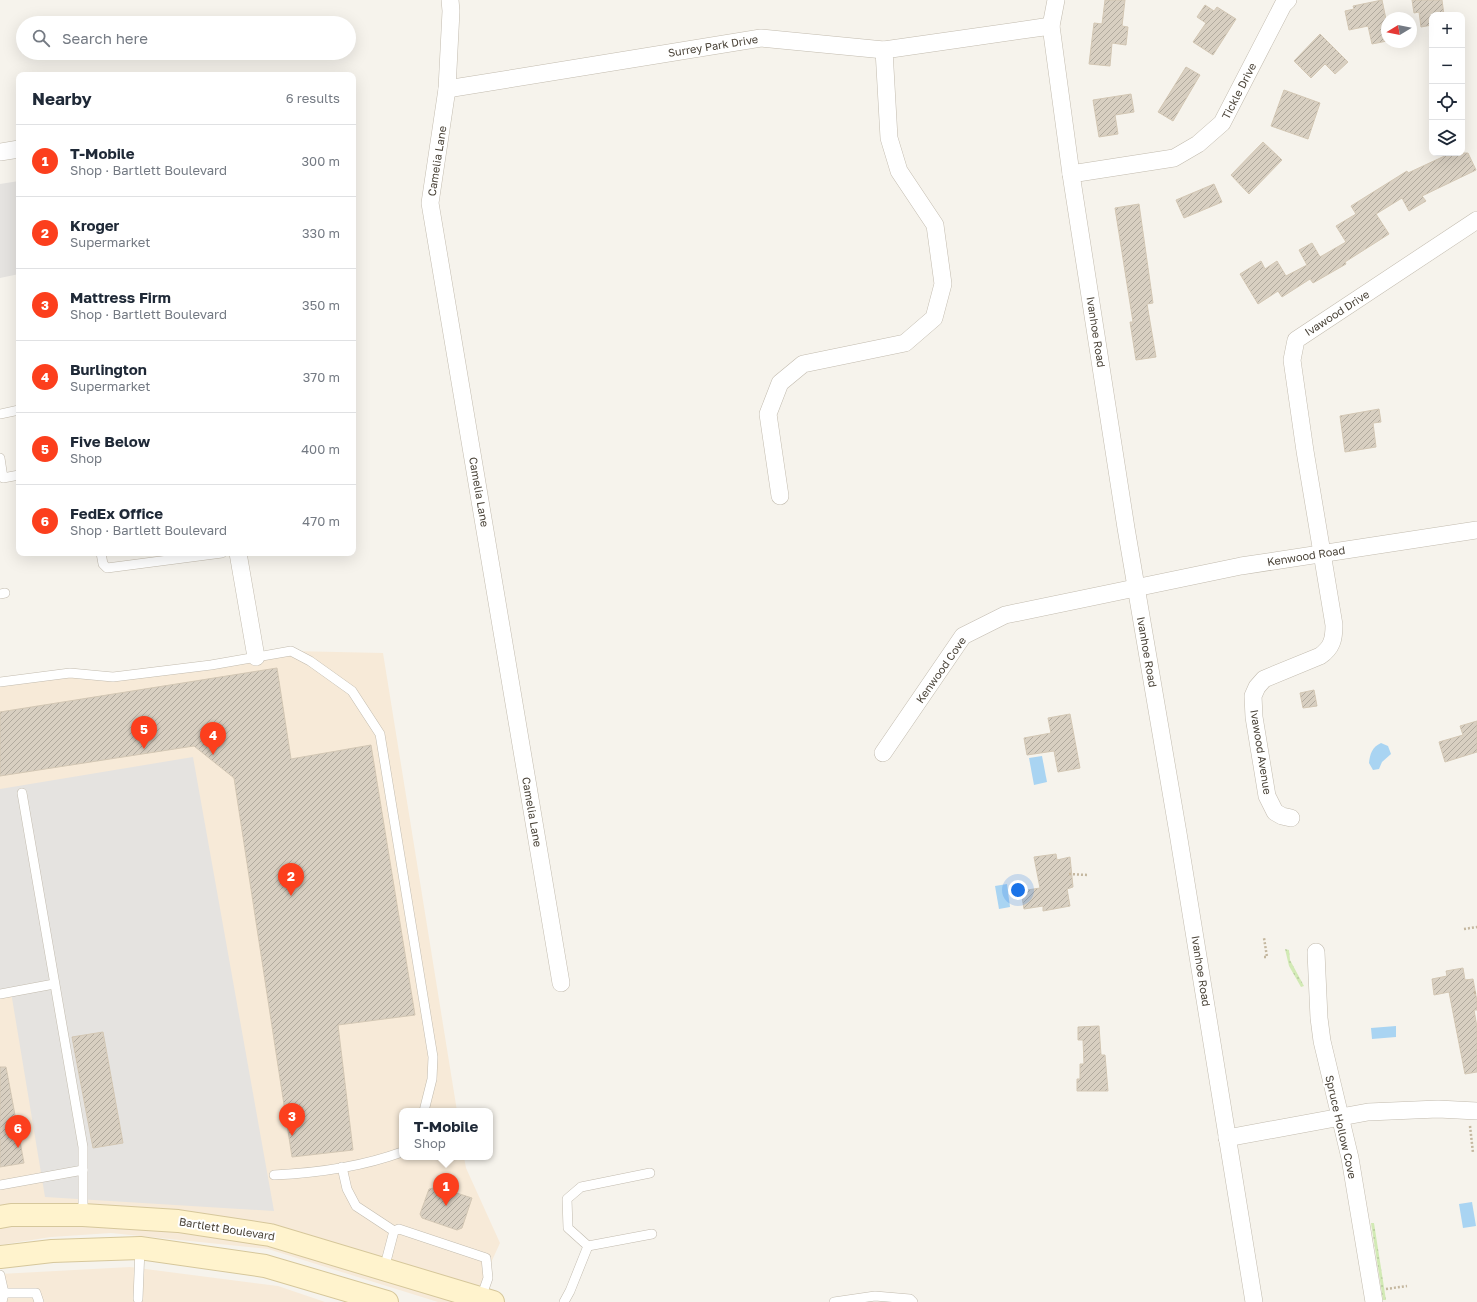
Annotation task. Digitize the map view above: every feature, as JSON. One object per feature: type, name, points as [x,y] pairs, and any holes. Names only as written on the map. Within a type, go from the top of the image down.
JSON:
[{"type":"main road","name":"Bartlett Boulevard","points":[[0,1217],[11,1215],[83,1215],[178,1221],[270,1235],[489,1301]]},
{"type":"main road","points":[[0,1258],[52,1251],[140,1248],[265,1266],[387,1302]]},
{"type":"street","name":"Camelia Lane","points":[[450,0],[451,11],[447,89],[430,203],[561,983]]},
{"type":"street","name":"Ivanhoe Road","points":[[1056,0],[1051,26],[1071,174],[1136,587],[1182,854],[1254,1302]]},
{"type":"street","name":"Tickle Drive","points":[[1071,174],[1174,158],[1198,144],[1222,124],[1283,5],[1288,0]]},
{"type":"street","name":"Surrey Park Drive","points":[[447,89],[761,38],[884,50],[1051,26]]},
{"type":"street","points":[[780,496],[768,414],[780,383],[803,364],[905,344],[934,318],[943,284],[935,225],[899,172],[888,138],[884,50]]},
{"type":"street","points":[[0,152],[16,149]]},
{"type":"street","name":"Ivawood Drive","points":[[1322,553],[1304,451],[1292,360],[1296,340],[1477,220]]},
{"type":"street","name":"Kenwood Road","points":[[1136,587],[1241,566],[1477,530]]},
{"type":"street","name":"Ivawood Avenue","points":[[1292,818],[1282,816],[1275,812],[1267,796],[1254,717],[1253,696],[1256,687],[1264,679],[1320,656],[1331,646],[1334,639],[1334,625],[1322,553]]},
{"type":"street","points":[[239,556],[256,658]]},
{"type":"street","name":"Kenwood Cove","points":[[883,753],[963,636],[1006,614],[1136,587]]},
{"type":"street","name":"Spruce Hollow Cove","points":[[1316,952],[1322,1041],[1350,1158],[1374,1302]]},
{"type":"street","points":[[1227,1138],[1368,1112],[1420,1109],[1474,1116]]},
{"type":"lane","points":[[0,414],[16,411]]},
{"type":"lane","points":[[0,458],[3,478],[16,476]]},
{"type":"lane","points":[[102,556],[103,564],[107,568],[199,556]]},
{"type":"lane","points":[[0,682],[70,673],[113,677],[211,665],[291,652],[310,660],[352,691],[380,734],[432,1057],[432,1079],[425,1108]]},
{"type":"lane","points":[[22,793],[83,1147],[83,1215]]},
{"type":"lane","points":[[0,994],[54,984]]},
{"type":"lane","points":[[274,1175],[309,1173],[380,1160],[399,1153]]},
{"type":"lane","points":[[342,1167],[347,1190],[356,1206],[394,1231]]},
{"type":"lane","points":[[0,1185],[83,1170]]},
{"type":"lane","points":[[588,1246],[568,1228],[567,1199],[581,1187],[650,1173]]},
{"type":"lane","points":[[394,1231],[399,1229],[486,1258],[489,1301]]},
{"type":"lane","points":[[384,1269],[394,1231]]},
{"type":"lane","points":[[588,1246],[652,1234]]},
{"type":"lane","points":[[564,1302],[588,1246]]},
{"type":"lane","points":[[138,1299],[140,1248]]},
{"type":"lane","points":[[0,1275],[2,1296],[36,1293],[39,1302]]},
{"type":"lane","points":[[834,1302],[875,1296],[910,1299],[913,1302]]},
{"type":"path","points":[[1069,874],[1088,875]]},
{"type":"path","points":[[1464,929],[1477,927]]},
{"type":"path","points":[[1264,938],[1267,957],[1264,957]]},
{"type":"path","points":[[1473,1153],[1474,1116]]},
{"type":"path","points":[[1386,1289],[1407,1286]]},
{"type":"shaded area","points":[[16,181],[16,275],[0,278],[0,184]]},
{"type":"shaded area","points":[[291,651],[383,653],[457,1108],[399,1108],[399,1160],[465,1160],[466,1168],[500,1243],[473,1302],[438,1302],[268,1249],[111,1233],[51,1237],[0,1245],[0,682],[70,673],[113,677]]},
{"type":"shaded area","points":[[193,757],[274,1211],[45,1197],[11,992],[0,993],[0,789]]},
{"type":"shaded area","points":[[130,1267],[278,1286],[325,1302],[0,1302],[0,1274]]},
{"type":"green space","points":[[1285,949],[1289,950],[1290,960],[1304,986],[1301,987],[1289,966]]},
{"type":"green space","points":[[1371,1223],[1374,1223],[1386,1300],[1383,1300]]},
{"type":"water","points":[[1381,743],[1388,746],[1391,754],[1382,762],[1379,769],[1373,770],[1369,763],[1371,754],[1375,747]]},
{"type":"water","points":[[1042,756],[1047,782],[1034,785],[1029,758]]},
{"type":"water","points":[[1007,884],[1010,907],[999,909],[995,886]]},
{"type":"water","points":[[1396,1026],[1396,1037],[1372,1039],[1371,1028]]},
{"type":"water","points":[[1472,1202],[1476,1226],[1463,1228],[1459,1204]]},
{"type":"building","points":[[1105,0],[1125,0],[1122,26],[1128,27],[1126,45],[1112,43],[1110,66],[1089,64],[1094,23],[1102,24]]},
{"type":"building","points":[[1382,0],[1384,12],[1381,12],[1381,42],[1372,44],[1368,26],[1349,30],[1345,11],[1354,9],[1353,6]]},
{"type":"building","points":[[1412,0],[1442,0],[1444,12],[1429,12],[1429,26],[1421,27],[1419,12],[1414,12]]},
{"type":"building","points":[[1205,5],[1214,11],[1217,7],[1236,19],[1213,55],[1193,42],[1206,23],[1197,17]]},
{"type":"building","points":[[1320,34],[1348,62],[1335,74],[1325,64],[1311,78],[1294,61]]},
{"type":"building","points":[[1186,67],[1200,75],[1173,121],[1158,112]]},
{"type":"building","points":[[1284,90],[1320,103],[1308,139],[1271,126]]},
{"type":"building","points":[[1131,94],[1134,112],[1115,115],[1118,134],[1099,137],[1093,100]]},
{"type":"building","points":[[1263,142],[1282,160],[1249,194],[1231,175]]},
{"type":"building","points":[[1465,153],[1468,153],[1476,170],[1422,196],[1426,201],[1409,211],[1402,198],[1376,214],[1389,234],[1345,262],[1346,264],[1313,283],[1310,279],[1282,297],[1278,291],[1258,304],[1240,274],[1261,261],[1265,269],[1277,261],[1286,276],[1307,265],[1299,250],[1312,243],[1320,257],[1346,242],[1336,226],[1356,214],[1351,206],[1407,171],[1408,173],[1445,156],[1465,156]]},
{"type":"building","points":[[1214,184],[1222,202],[1184,218],[1176,200]]},
{"type":"building","points":[[1139,204],[1153,303],[1147,304],[1156,357],[1136,360],[1130,322],[1133,322],[1115,208]]},
{"type":"building","points":[[1379,409],[1381,422],[1373,423],[1376,447],[1345,452],[1340,416]]},
{"type":"building","points":[[277,668],[291,759],[371,745],[415,1015],[338,1025],[353,1150],[292,1157],[234,778],[194,746],[0,776],[0,712]]},
{"type":"building","points":[[1314,690],[1317,706],[1303,708],[1300,693]]},
{"type":"building","points":[[1070,714],[1080,768],[1058,772],[1054,751],[1027,755],[1024,738],[1051,733],[1048,718]]},
{"type":"building","points":[[1477,721],[1477,752],[1445,762],[1439,742],[1463,735],[1460,726]]},
{"type":"building","points":[[1056,854],[1057,860],[1070,857],[1073,887],[1067,889],[1070,906],[1043,911],[1043,906],[1024,909],[1021,891],[1040,888],[1034,857]]},
{"type":"building","points":[[1463,968],[1465,980],[1473,979],[1477,1001],[1477,1010],[1474,1010],[1477,1027],[1477,1072],[1465,1074],[1449,992],[1434,995],[1432,979],[1447,976],[1446,971]]},
{"type":"building","points":[[1099,1026],[1101,1055],[1105,1055],[1108,1091],[1077,1091],[1077,1079],[1080,1079],[1080,1064],[1084,1064],[1083,1040],[1078,1040],[1078,1027]]},
{"type":"building","points":[[103,1032],[123,1143],[93,1148],[72,1037]]},
{"type":"building","points":[[0,1067],[6,1067],[24,1163],[0,1167]]},
{"type":"building","points":[[438,1187],[472,1198],[462,1228],[457,1230],[422,1218],[420,1214],[429,1189]]},
{"type":"place","name":"Five Below","points":[[144,749]]},
{"type":"place","name":"Burlington","points":[[213,755]]},
{"type":"place","name":"Kroger","points":[[291,896]]},
{"type":"place","name":"Mattress Firm","points":[[292,1136]]},
{"type":"place","name":"FedEx Office","points":[[18,1148]]},
{"type":"place","name":"T-Mobile","points":[[446,1206]]}]
